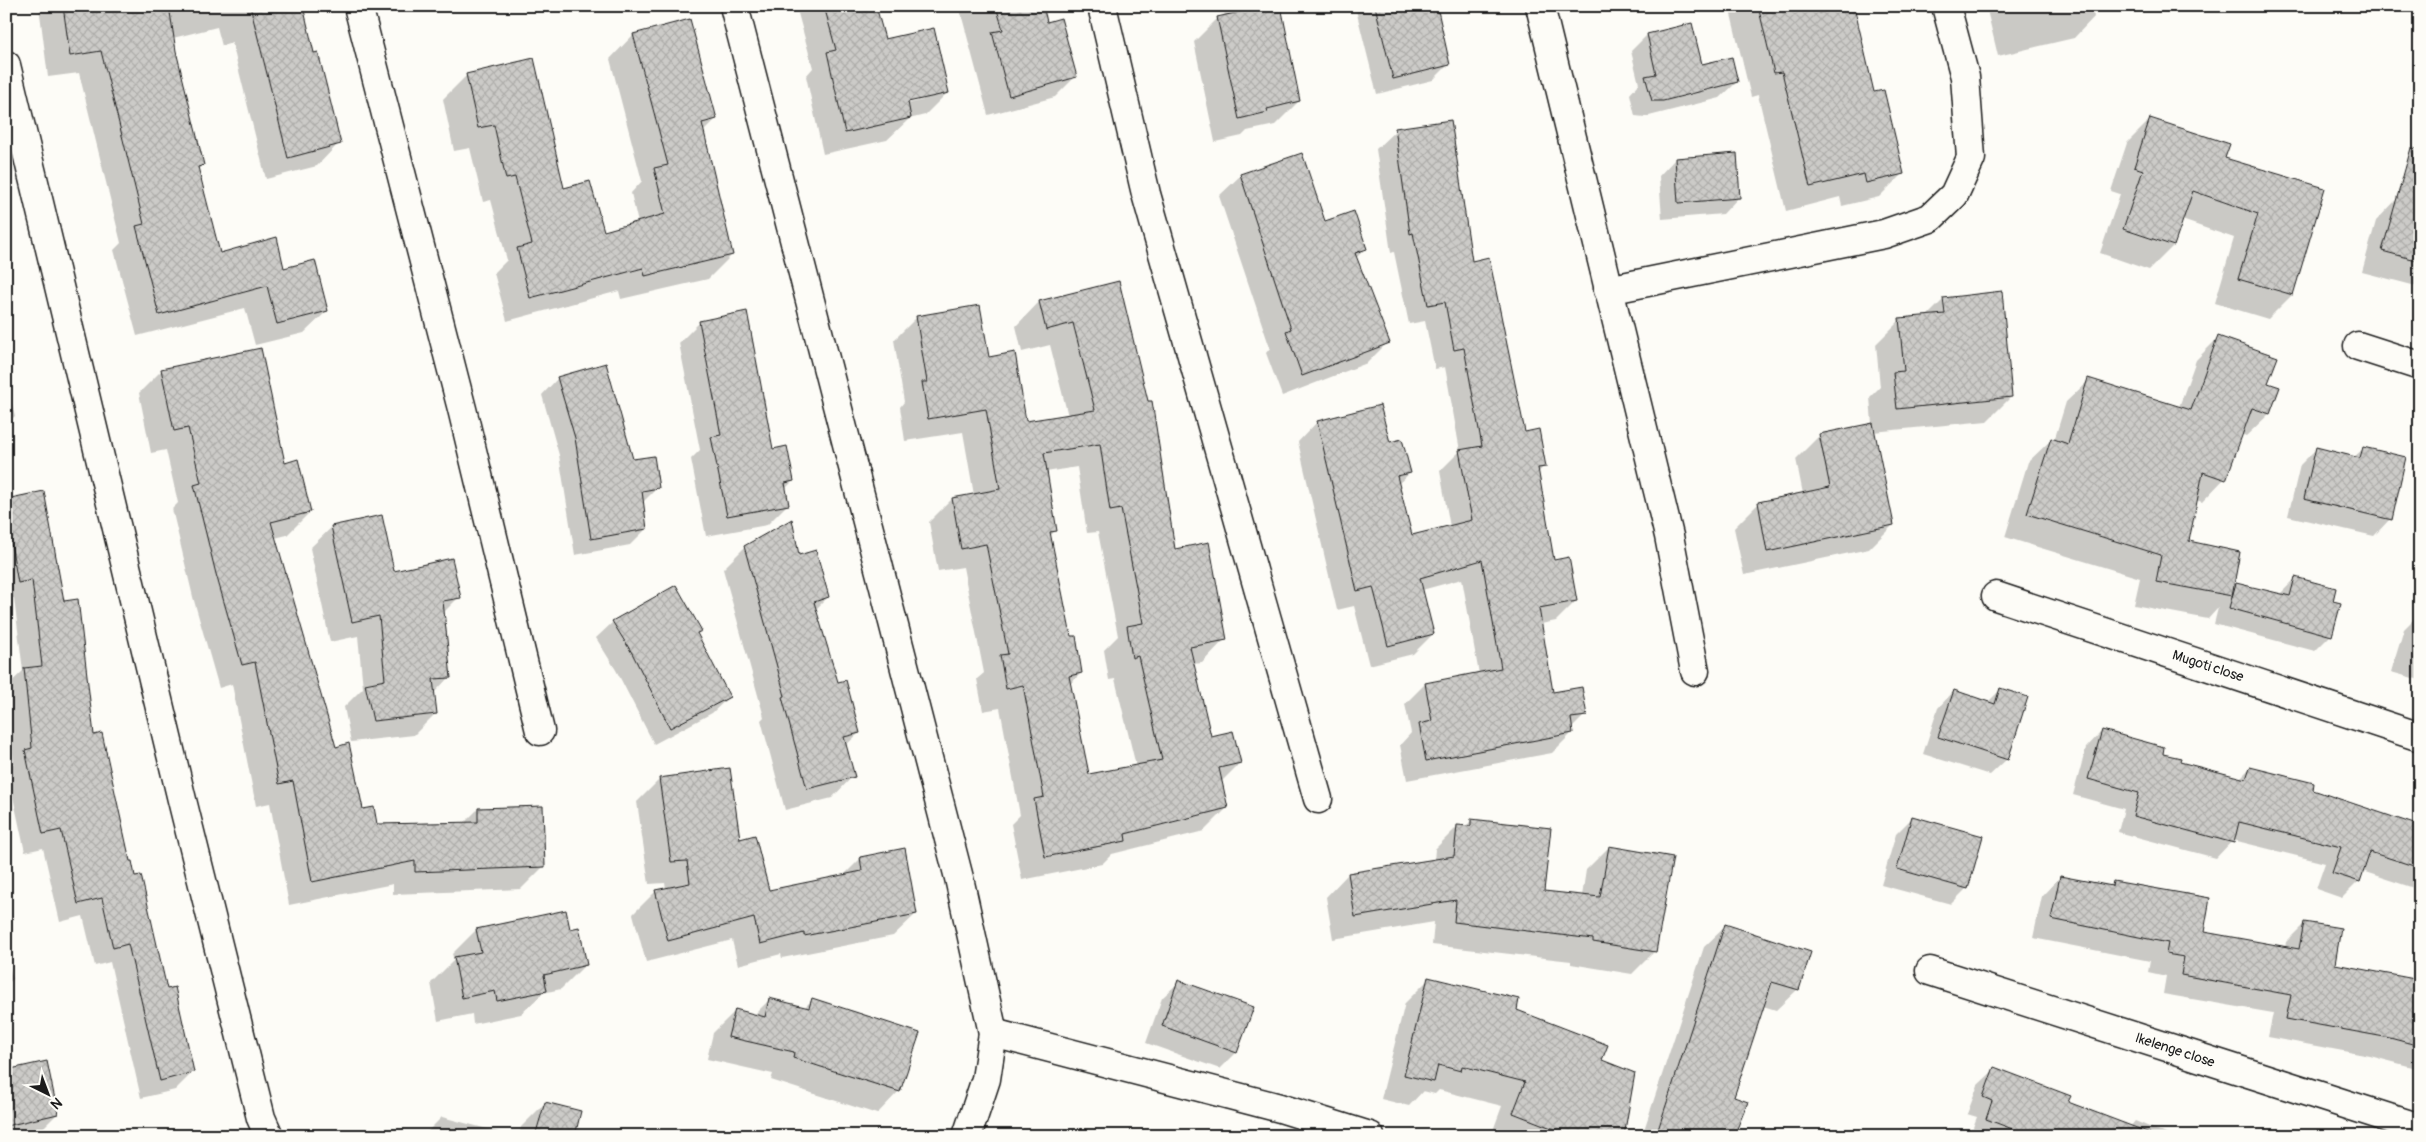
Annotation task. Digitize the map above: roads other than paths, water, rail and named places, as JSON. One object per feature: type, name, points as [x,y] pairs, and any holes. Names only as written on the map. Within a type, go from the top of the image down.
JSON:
[{"type":"street","points":[[358,6],[459,400],[540,731]]},
{"type":"street","points":[[734,6],[959,878],[993,1033],[986,1079],[967,1136]]},
{"type":"street","points":[[1102,6],[1146,194],[1318,799]]},
{"type":"street","points":[[1540,6],[1669,536],[1695,671]]},
{"type":"street","points":[[1608,290],[1884,234],[1930,218],[1954,195],[1971,158],[1965,77],[1946,6]]},
{"type":"street","points":[[6,65],[201,878],[260,1118],[269,1136]]},
{"type":"street","points":[[2358,346],[2420,366]]},
{"type":"street","name":"Mugoti close","points":[[1996,596],[2420,737]]},
{"type":"street","name":"Ikelenge close","points":[[1930,971],[2420,1128]]},
{"type":"street","points":[[993,1033],[1280,1108],[1370,1136]]}]
